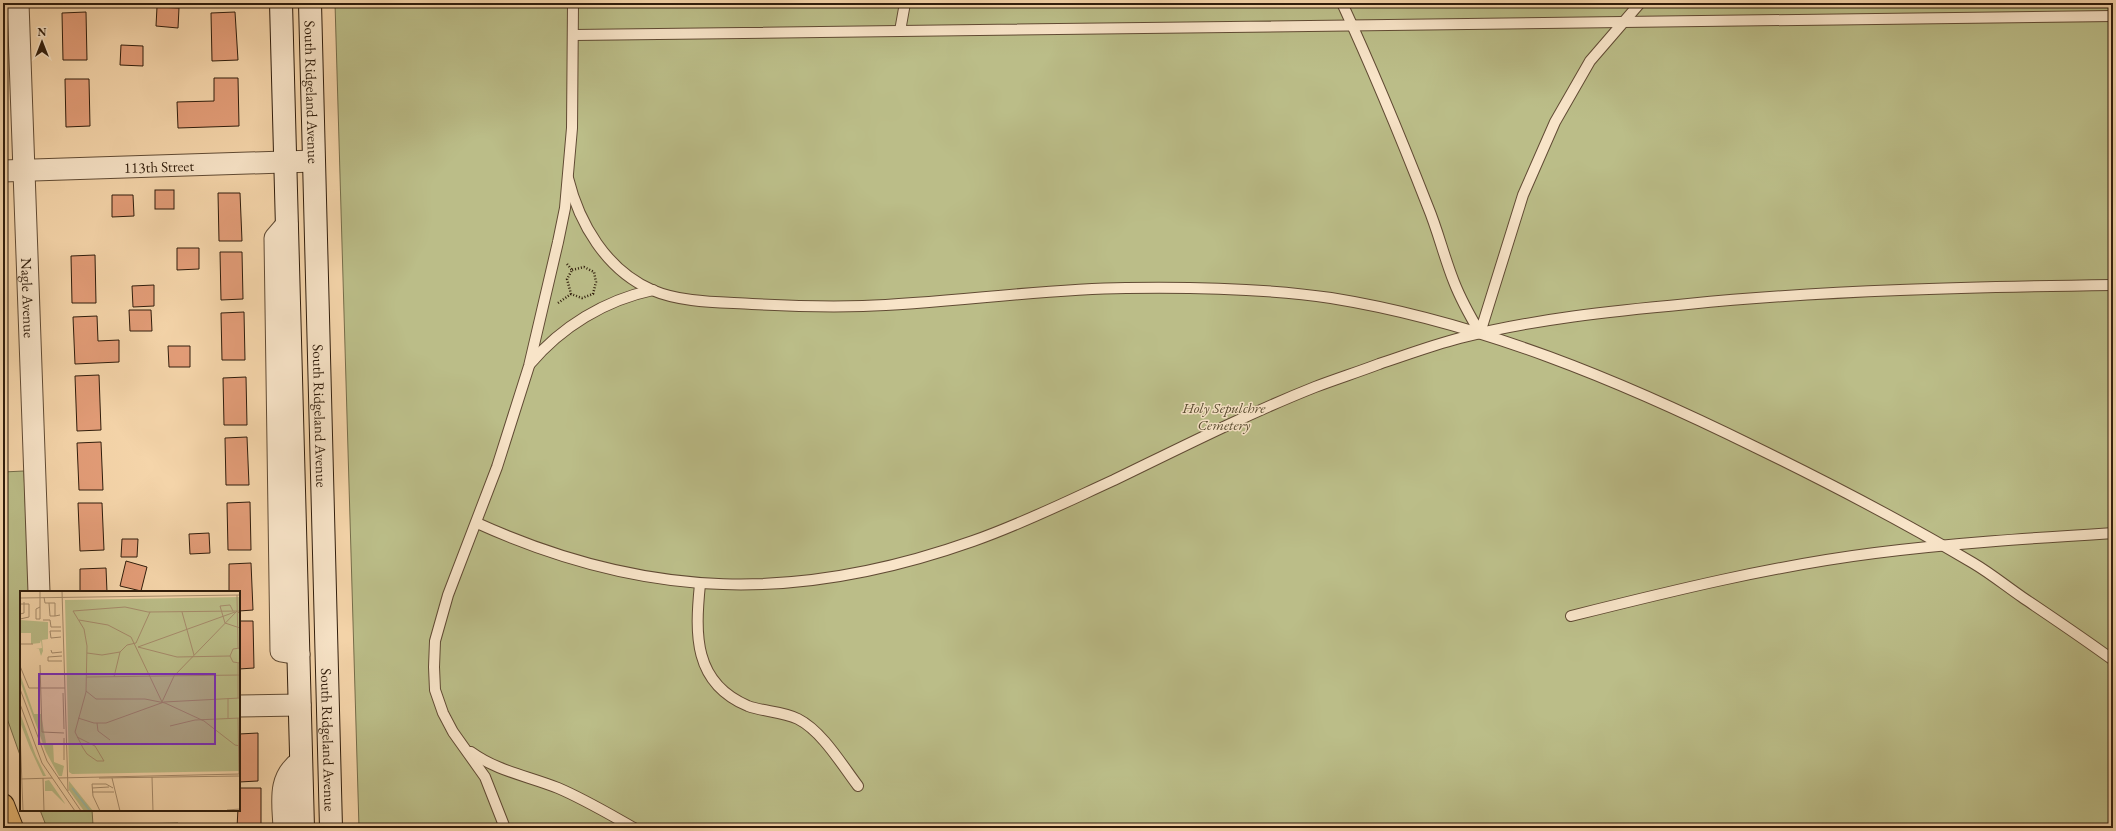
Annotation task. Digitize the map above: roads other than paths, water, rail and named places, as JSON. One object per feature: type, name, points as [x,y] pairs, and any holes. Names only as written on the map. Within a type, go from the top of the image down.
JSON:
[{"type":"highway","points":[[3,806],[12,828]]},
{"type":"main road","name":"South Ridgeland Avenue","points":[[281,3],[303,828]]},
{"type":"main road","name":"South Ridgeland Avenue","points":[[310,3],[330,828]]},
{"type":"street","name":"Nagle Avenue","points":[[18,3],[26,170],[39,591]]},
{"type":"street","name":"113th Street","points":[[3,171],[314,161]]},
{"type":"street","points":[[240,706],[300,705]]},
{"type":"street","name":"South Ridgeland Avenue","points":[[284,828],[283,784],[293,767],[301,761]]},
{"type":"lane","points":[[505,828],[485,777],[453,732],[443,713],[435,690],[435,641],[460,565],[477,523],[529,366],[556,252],[565,208],[572,128],[574,35],[573,3]]},
{"type":"lane","points":[[900,30],[905,3]]},
{"type":"lane","points":[[1342,3],[1403,142],[1430,210],[1462,303],[1480,333]]},
{"type":"lane","points":[[1480,333],[1520,202],[1555,122],[1590,61],[1640,3]]},
{"type":"lane","points":[[574,35],[1352,24],[2113,16]]},
{"type":"lane","points":[[568,178],[573,198],[582,220],[595,241],[609,259],[628,276],[652,290],[689,299],[722,303],[817,307],[867,306],[1100,288],[1160,287],[1261,291],[1336,299],[1428,318],[1516,344],[1612,381],[1665,404],[1809,473],[1976,565],[2113,660]]},
{"type":"lane","points":[[477,523],[511,538],[588,564],[658,579],[700,584],[764,585],[814,580],[894,565],[961,545],[1058,506],[1315,387],[1429,347],[1480,333],[1587,315],[1750,298],[1905,290],[2113,285]]},
{"type":"lane","points":[[529,366],[544,348],[567,328],[588,315],[616,301],[652,290]]},
{"type":"lane","points":[[1571,616],[1725,578],[1874,553],[1941,546],[2113,533]]},
{"type":"lane","points":[[700,584],[696,621],[698,642],[703,661],[711,678],[732,697],[749,706],[778,711],[799,719],[818,733],[858,786]]},
{"type":"lane","points":[[466,749],[484,761],[580,798],[634,828]]},
{"type":"park label","name":"Holy Sepulchre Cemetery","points":[[1224,416]]}]
